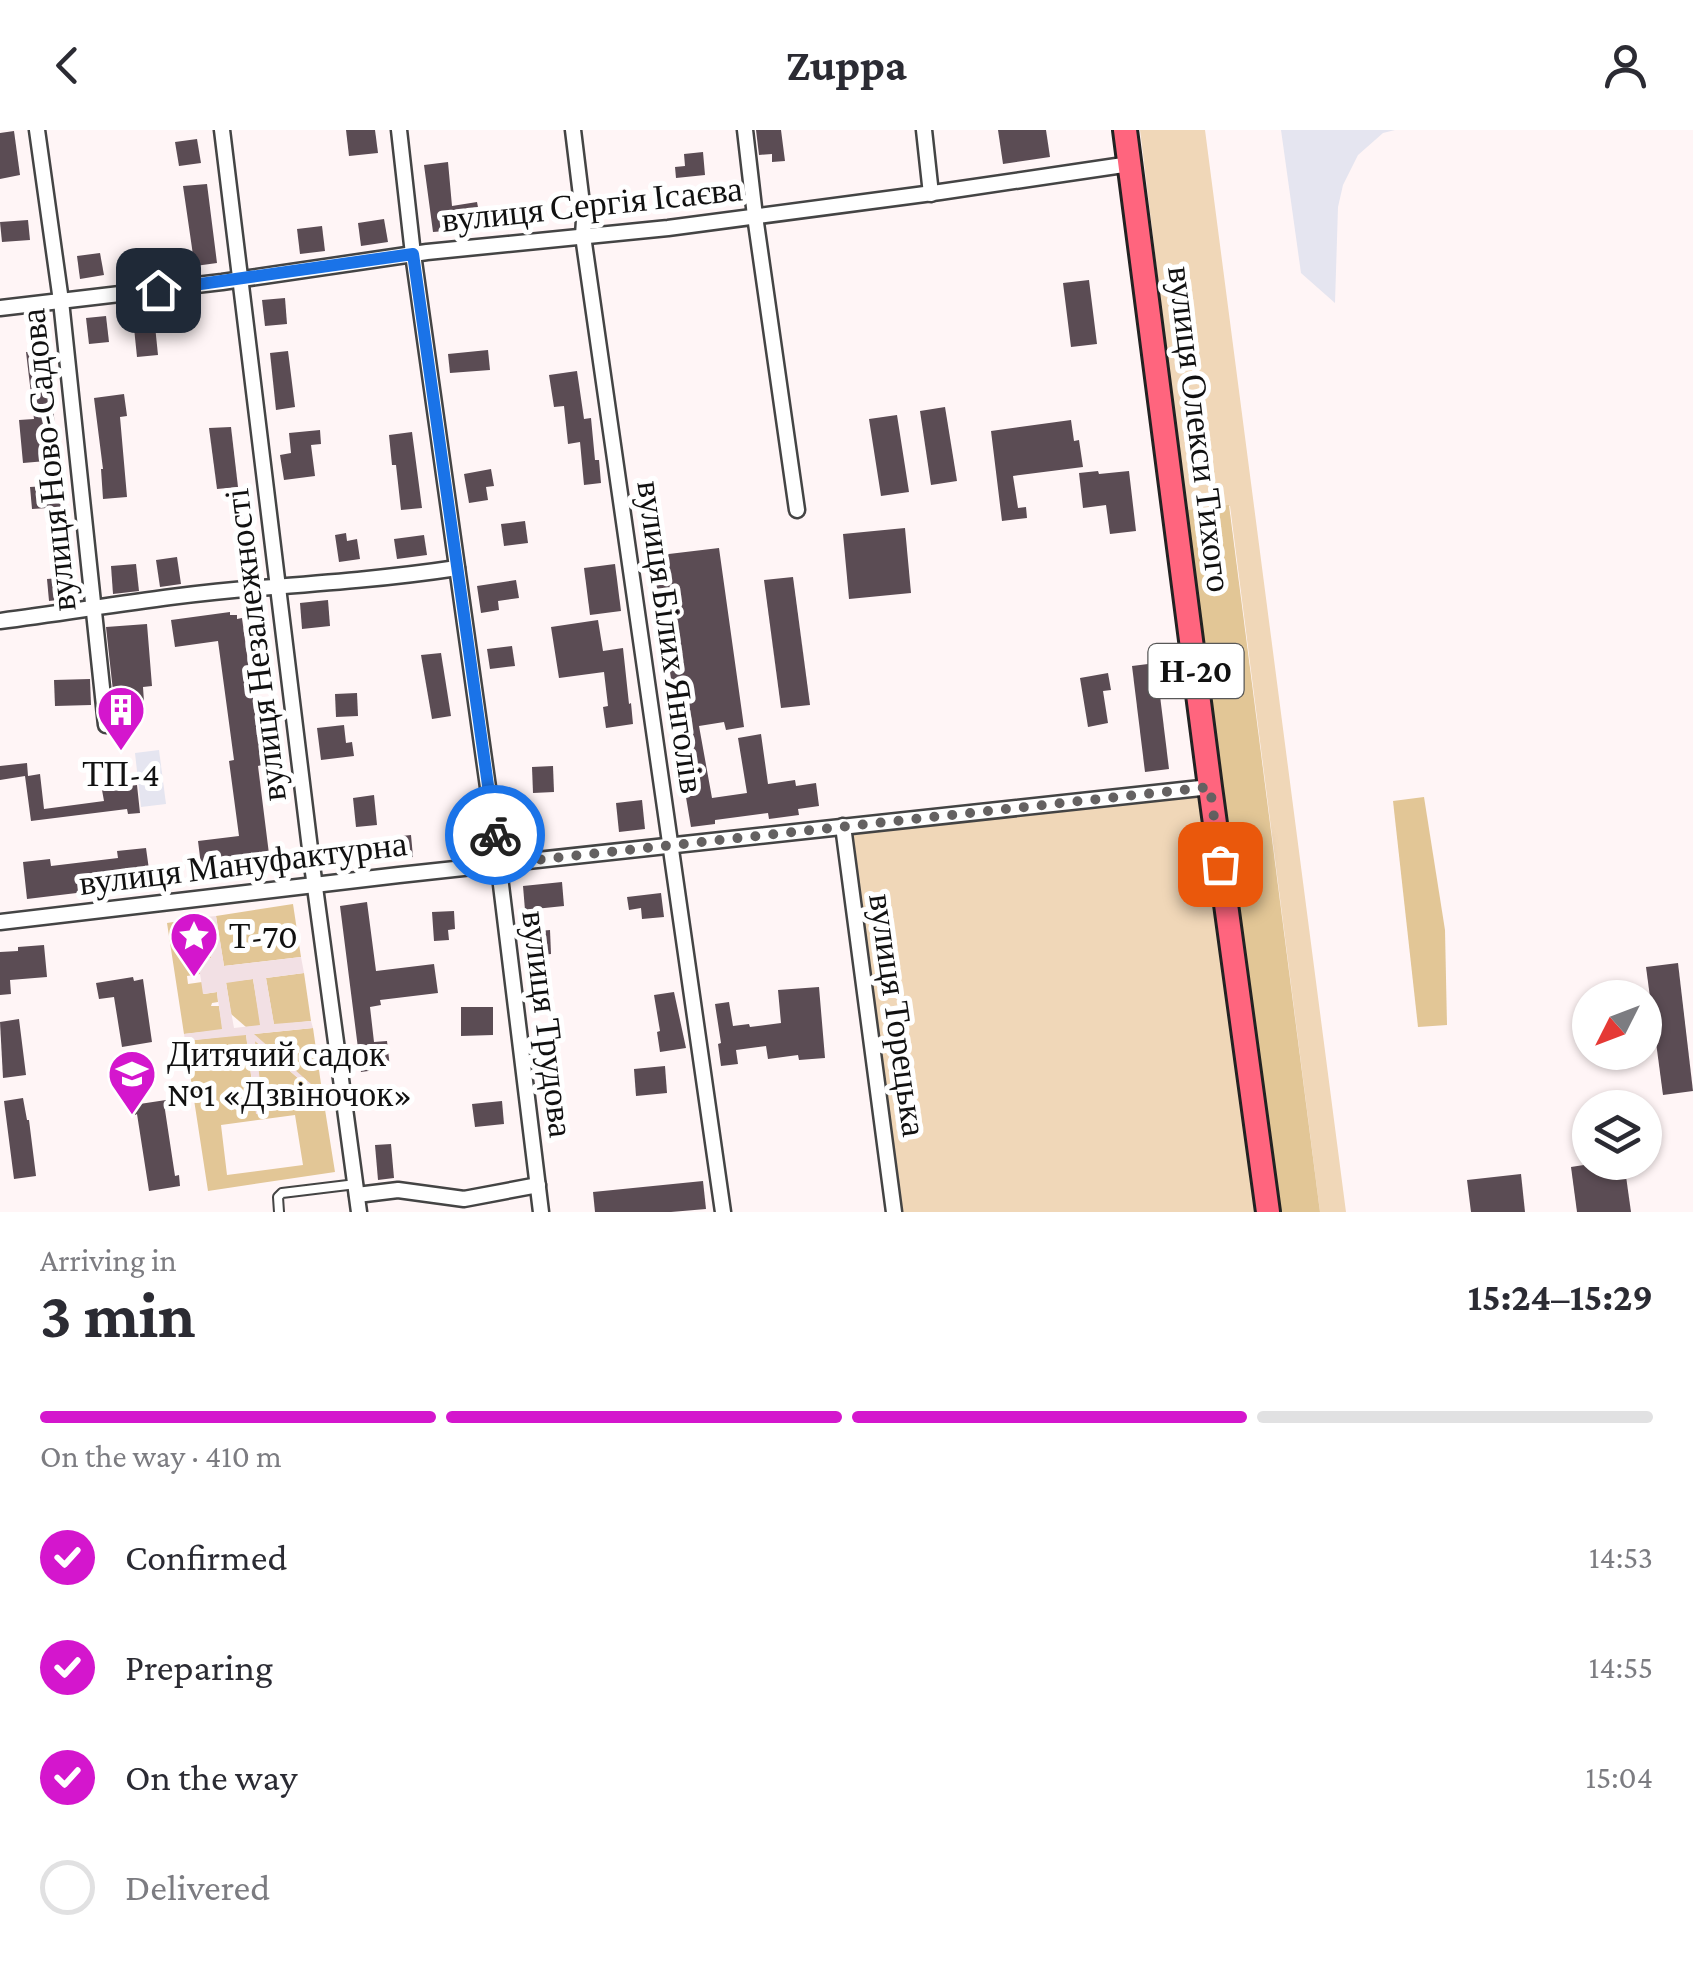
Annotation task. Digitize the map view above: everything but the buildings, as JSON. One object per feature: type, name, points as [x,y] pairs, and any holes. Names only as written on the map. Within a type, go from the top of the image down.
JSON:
[{"type":"main road","name":"вулиця Олекси Тихого","points":[[1126,130],[1268,1212]]},
{"type":"street","name":"вулиця Ново-Садова","points":[[37,130],[61,301],[106,726]]},
{"type":"street","name":"вулиця Незалежності","points":[[222,130],[359,1212]]},
{"type":"street","name":"вулиця Трудова","points":[[399,130],[541,1212]]},
{"type":"street","name":"вулиця Білих Янголів","points":[[573,130],[583,236],[724,1212]]},
{"type":"street","points":[[745,130],[797,510]]},
{"type":"street","points":[[924,130],[931,194]]},
{"type":"street","name":"вулиця Сергія Ісаєва","points":[[0,308],[413,254],[931,194],[1130,164]]},
{"type":"street","points":[[0,622],[230,591],[457,568]]},
{"type":"street","name":"вулиця Мануфактурна","points":[[0,922],[1210,787]]},
{"type":"street","name":"вулиця Торецька","points":[[843,826],[894,1212]]},
{"type":"street","points":[[356,1190],[398,1190],[464,1199],[538,1186]]},
{"type":"lane","points":[[280,1212],[278,1196],[282,1193],[356,1190]]},
{"type":"shaded area","points":[[1140,130],[1205,130],[1346,1212],[1320,1212],[1230,506],[1186,510]]},
{"type":"shaded area","points":[[1281,130],[1395,130],[1383,133],[1358,155],[1343,185],[1338,207],[1335,303],[1301,273]]},
{"type":"shaded area","points":[[1229,505],[1320,1212],[1280,1212],[1186,510]]},
{"type":"shaded area","points":[[159,750],[166,804],[141,807],[135,753]]},
{"type":"shaded area","points":[[1199,795],[1257,1212],[900,1212],[850,841],[854,832]]},
{"type":"shaded area","points":[[1424,797],[1445,930],[1447,1025],[1418,1027],[1393,801]]},
{"type":"shaded area","points":[[293,904],[301,957],[224,966],[216,916]]},
{"type":"shaded area","points":[[216,916],[224,966],[301,957],[304,973],[266,978],[274,1024],[311,1021],[313,1028],[254,1034],[322,1091],[323,1097],[263,1104],[264,1113],[256,1114],[246,1035],[185,1041],[184,1034],[222,1029],[217,992],[203,994],[198,960],[211,958],[205,917]],"holes":[[[253,979],[260,1025],[234,1028],[226,983]],[[255,1041],[313,1091],[313,1092],[262,1098]]]},
{"type":"shaded area","points":[[205,917],[211,958],[198,960],[200,974],[187,976],[188,984],[202,982],[204,994],[217,992],[218,1002],[211,1006],[219,1006],[223,1030],[184,1034],[167,923]]},
{"type":"shaded area","points":[[304,973],[311,1021],[274,1025],[266,978]]},
{"type":"shaded area","points":[[253,979],[261,1026],[246,1027],[231,1014],[226,982]]},
{"type":"shaded area","points":[[313,1028],[322,1091],[319,1092],[253,1034]]},
{"type":"shaded area","points":[[246,1034],[252,1110],[257,1114],[262,1104],[323,1097],[335,1172],[208,1191],[185,1041]],"holes":[[[295,1115],[303,1165],[227,1175],[221,1125]]]},
{"type":"shaded area","points":[[254,1040],[314,1092],[262,1098]]},
{"type":"way so far","points":[[495,835],[498,864],[1210,787],[1220,864]]},
{"type":"place","name":"ТП-4","points":[[121,752]]},
{"type":"place","name":"Т-70","points":[[194,978]]},
{"type":"place","name":"Дитячий садок №1 «Дзвіночок»","points":[[132,1116]]},
{"type":"route","points":[[158,290],[413,254],[495,835]]}]
